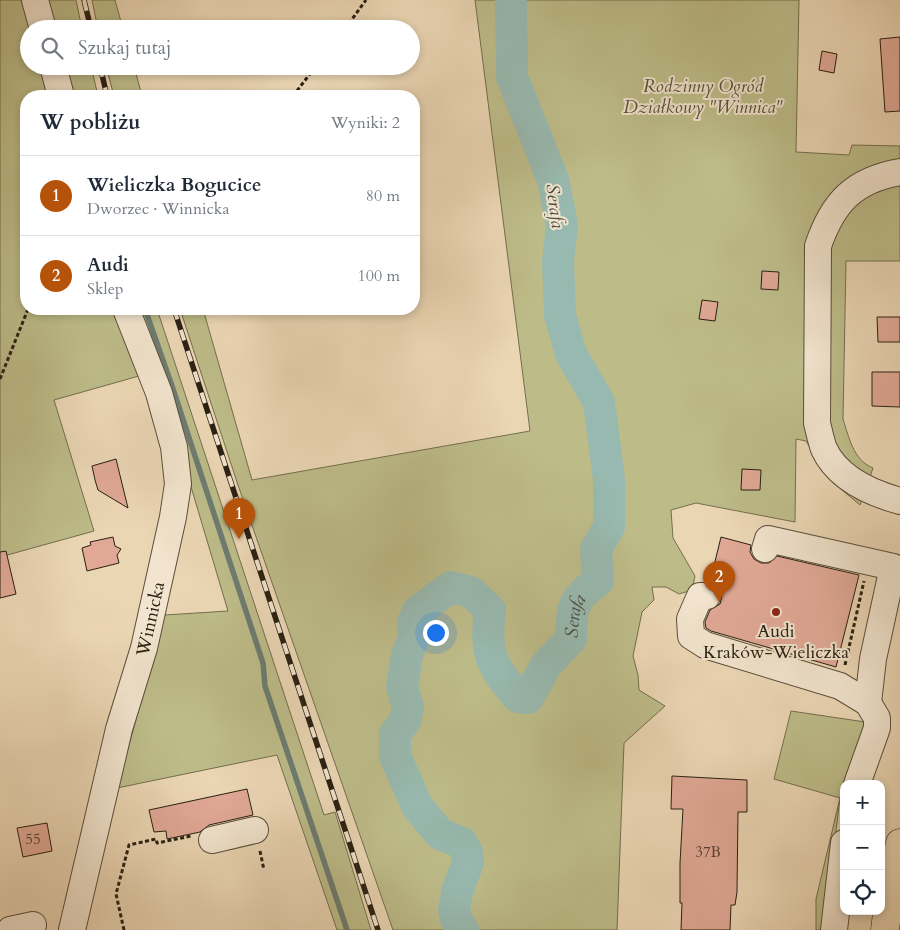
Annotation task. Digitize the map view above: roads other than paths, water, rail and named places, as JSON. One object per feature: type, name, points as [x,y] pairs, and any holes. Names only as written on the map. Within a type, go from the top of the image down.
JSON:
[{"type":"main road","points":[[885,930],[890,890],[900,843]]},
{"type":"street","points":[[35,0],[41,20]]},
{"type":"street","points":[[55,75],[59,90]]},
{"type":"street","points":[[900,172],[876,176],[856,188],[827,221],[818,246],[817,423],[824,450],[840,471],[866,491],[900,501]]},
{"type":"street","name":"Winnicka","points":[[72,930],[119,729],[144,648],[173,517],[178,484],[174,447],[159,393],[128,315]]},
{"type":"street","points":[[766,549],[768,539],[893,568],[894,593],[873,659],[868,703]]},
{"type":"street","points":[[706,596],[700,596],[690,619],[691,636],[705,646],[840,686],[868,703],[877,718],[877,728],[858,780]]},
{"type":"street","points":[[204,837],[255,830]]},
{"type":"street","points":[[834,930],[841,870]]},
{"type":"waterway","name":"Serafa","points":[[463,930],[456,919],[454,910],[457,892],[468,862],[467,852],[462,843],[440,834],[417,806],[395,756],[395,734],[405,721],[408,707],[402,687],[407,655],[414,637],[413,622],[418,611],[451,587],[471,592],[490,610],[489,648],[496,667],[518,697],[528,698],[546,665],[571,639],[575,606],[583,594],[598,581],[596,549],[609,527],[609,479],[599,402],[571,354],[560,315],[558,261],[562,225],[553,180],[512,77],[511,0]]},
{"type":"waterway","points":[[147,315],[263,663],[265,686],[347,930]]},
{"type":"railway","points":[[84,0],[89,20]]},
{"type":"railway","points":[[102,75],[106,90]]},
{"type":"railway","points":[[176,315],[378,930]]},
{"type":"place","name":"Wieliczka Bogucice","points":[[239,539]]},
{"type":"place","name":"Audi","points":[[719,602]]},
{"type":"place","name":"Audi Kraków-Wieliczka","points":[[776,612]]},
{"type":"park label","name":"Rodzinny Ogród Działkowy \"Winnica\"","points":[[703,96]]}]
